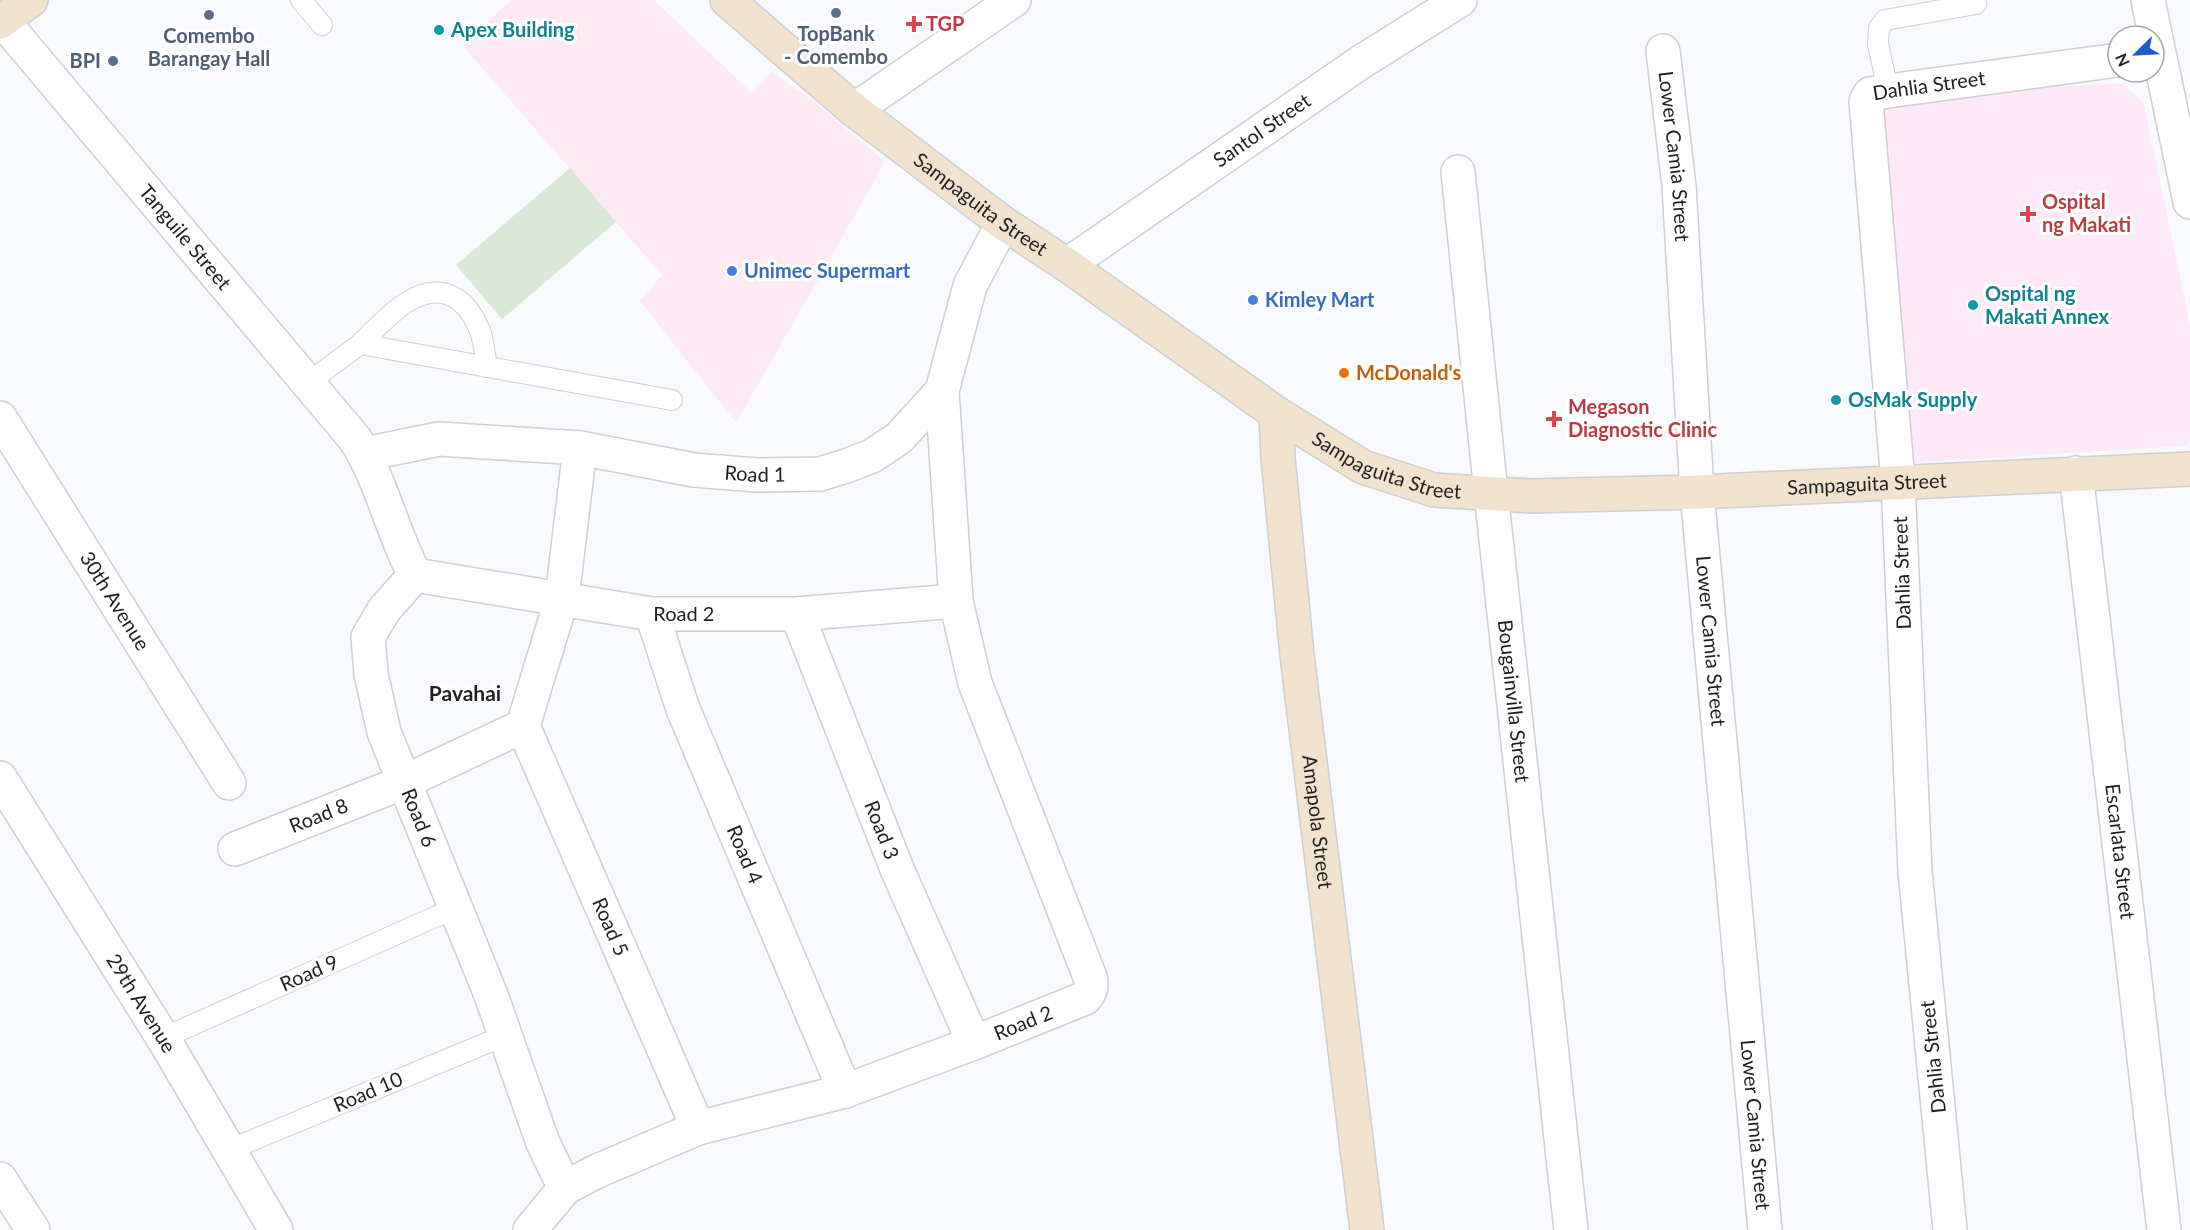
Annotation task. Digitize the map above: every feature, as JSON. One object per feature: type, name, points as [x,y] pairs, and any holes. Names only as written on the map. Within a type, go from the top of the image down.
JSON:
[{"type":"street","points":[[1,21],[31,0]]},
{"type":"street","name":"Sampaguita Street","points":[[727,0],[854,110],[1003,224],[1067,265],[1276,413],[1364,467],[1434,490],[1530,496],[1697,492],[2187,466]]},
{"type":"street","points":[[854,110],[1014,0]]},
{"type":"street","name":"Santol Street","points":[[1067,265],[1361,62],[1460,0]]},
{"type":"street","points":[[2148,0],[2152,24]]},
{"type":"street","name":"Tanguile Street","points":[[1,21],[308,383],[365,454]]},
{"type":"street","name":"Lower Camia Street","points":[[1663,51],[1679,186],[1697,492],[1765,1230]]},
{"type":"street","name":"Dahlia Street","points":[[1950,1230],[1915,871],[1898,482],[1866,101],[1870,94],[1888,91],[2106,62]]},
{"type":"street","points":[[2164,84],[2190,202]]},
{"type":"street","name":"Bougainvilla Street","points":[[1458,172],[1570,1230]]},
{"type":"street","name":"Road 1","points":[[365,454],[440,439],[580,448],[694,470],[757,475],[820,474],[872,456],[899,438],[942,390],[970,286],[1003,224]]},
{"type":"street","name":"Road 2","points":[[565,1188],[595,1172],[698,1128],[845,1091],[974,1043],[1085,998],[1091,987],[1090,977],[975,683],[956,600],[942,390]]},
{"type":"street","name":"Amapola Street","points":[[1276,413],[1278,458],[1297,655],[1367,1230]]},
{"type":"street","name":"30th Avenue","points":[[0,418],[229,783]]},
{"type":"street","points":[[404,782],[523,726],[562,598],[580,448]]},
{"type":"street","points":[[365,454],[398,540],[415,575]]},
{"type":"street","name":"Escarlata Street","points":[[2076,473],[2164,1230]]},
{"type":"street","name":"Road 2","points":[[415,575],[652,614],[797,614],[956,600]]},
{"type":"street","name":"Road 6","points":[[415,575],[384,610],[368,637],[371,674],[384,732],[506,1035],[543,1143],[565,1188]]},
{"type":"street","name":"Road 4","points":[[652,614],[683,709],[845,1091]]},
{"type":"street","name":"Road 3","points":[[797,614],[897,869],[974,1043]]},
{"type":"street","name":"Road 5","points":[[523,726],[698,1128]]},
{"type":"street","name":"Road 8","points":[[235,849],[404,782]]},
{"type":"street","name":"29th Avenue","points":[[3,790],[163,1038],[276,1230]]},
{"type":"street","points":[[0,1179],[33,1230]]},
{"type":"street","points":[[530,1230],[565,1188]]},
{"type":"street","points":[[2178,1230],[2190,1228]]},
{"type":"lane","points":[[302,0],[322,25]]},
{"type":"lane","points":[[1888,91],[1878,43],[1879,28],[1885,21],[1976,4]]},
{"type":"lane","points":[[308,383],[360,344],[404,304],[423,294],[439,291],[451,295],[474,320],[480,332],[487,367]]},
{"type":"lane","points":[[360,344],[672,400]]},
{"type":"lane","name":"Road 9","points":[[163,1038],[455,908]]},
{"type":"lane","name":"Road 10","points":[[229,1150],[506,1035]]},
{"type":"shaded area","points":[[511,0],[654,0],[751,92],[772,71],[817,104],[885,162],[736,423],[640,301],[662,275],[463,46]]},
{"type":"shaded area","name":"Ospital ng Makati","points":[[2123,84],[2144,104],[2190,324],[2190,439],[2186,446],[1906,463],[1880,98]]},
{"type":"green space","points":[[570,168],[616,222],[502,319],[456,265]]},
{"type":"place","name":"TopBank - Comembo","points":[[836,13]]},
{"type":"place","name":"Comembo Barangay Hall","points":[[209,15]]},
{"type":"place","name":"TGP","points":[[914,24]]},
{"type":"place","name":"Apex Building","points":[[439,30]]},
{"type":"place","name":"BPI","points":[[113,61]]},
{"type":"place","name":"Ospital ng Makati","points":[[2028,214]]},
{"type":"place","name":"Unimec Supermart","points":[[732,271]]},
{"type":"place","name":"Kimley Mart","points":[[1253,300]]},
{"type":"place","name":"Ospital ng Makati Annex","points":[[1973,305]]},
{"type":"place","name":"McDonald's","points":[[1344,373]]},
{"type":"place","name":"OsMak Supply","points":[[1836,400]]},
{"type":"place","name":"Megason Diagnostic Clinic","points":[[1554,419]]},
{"type":"district","name":"Pavahai","points":[[465,694]]}]
